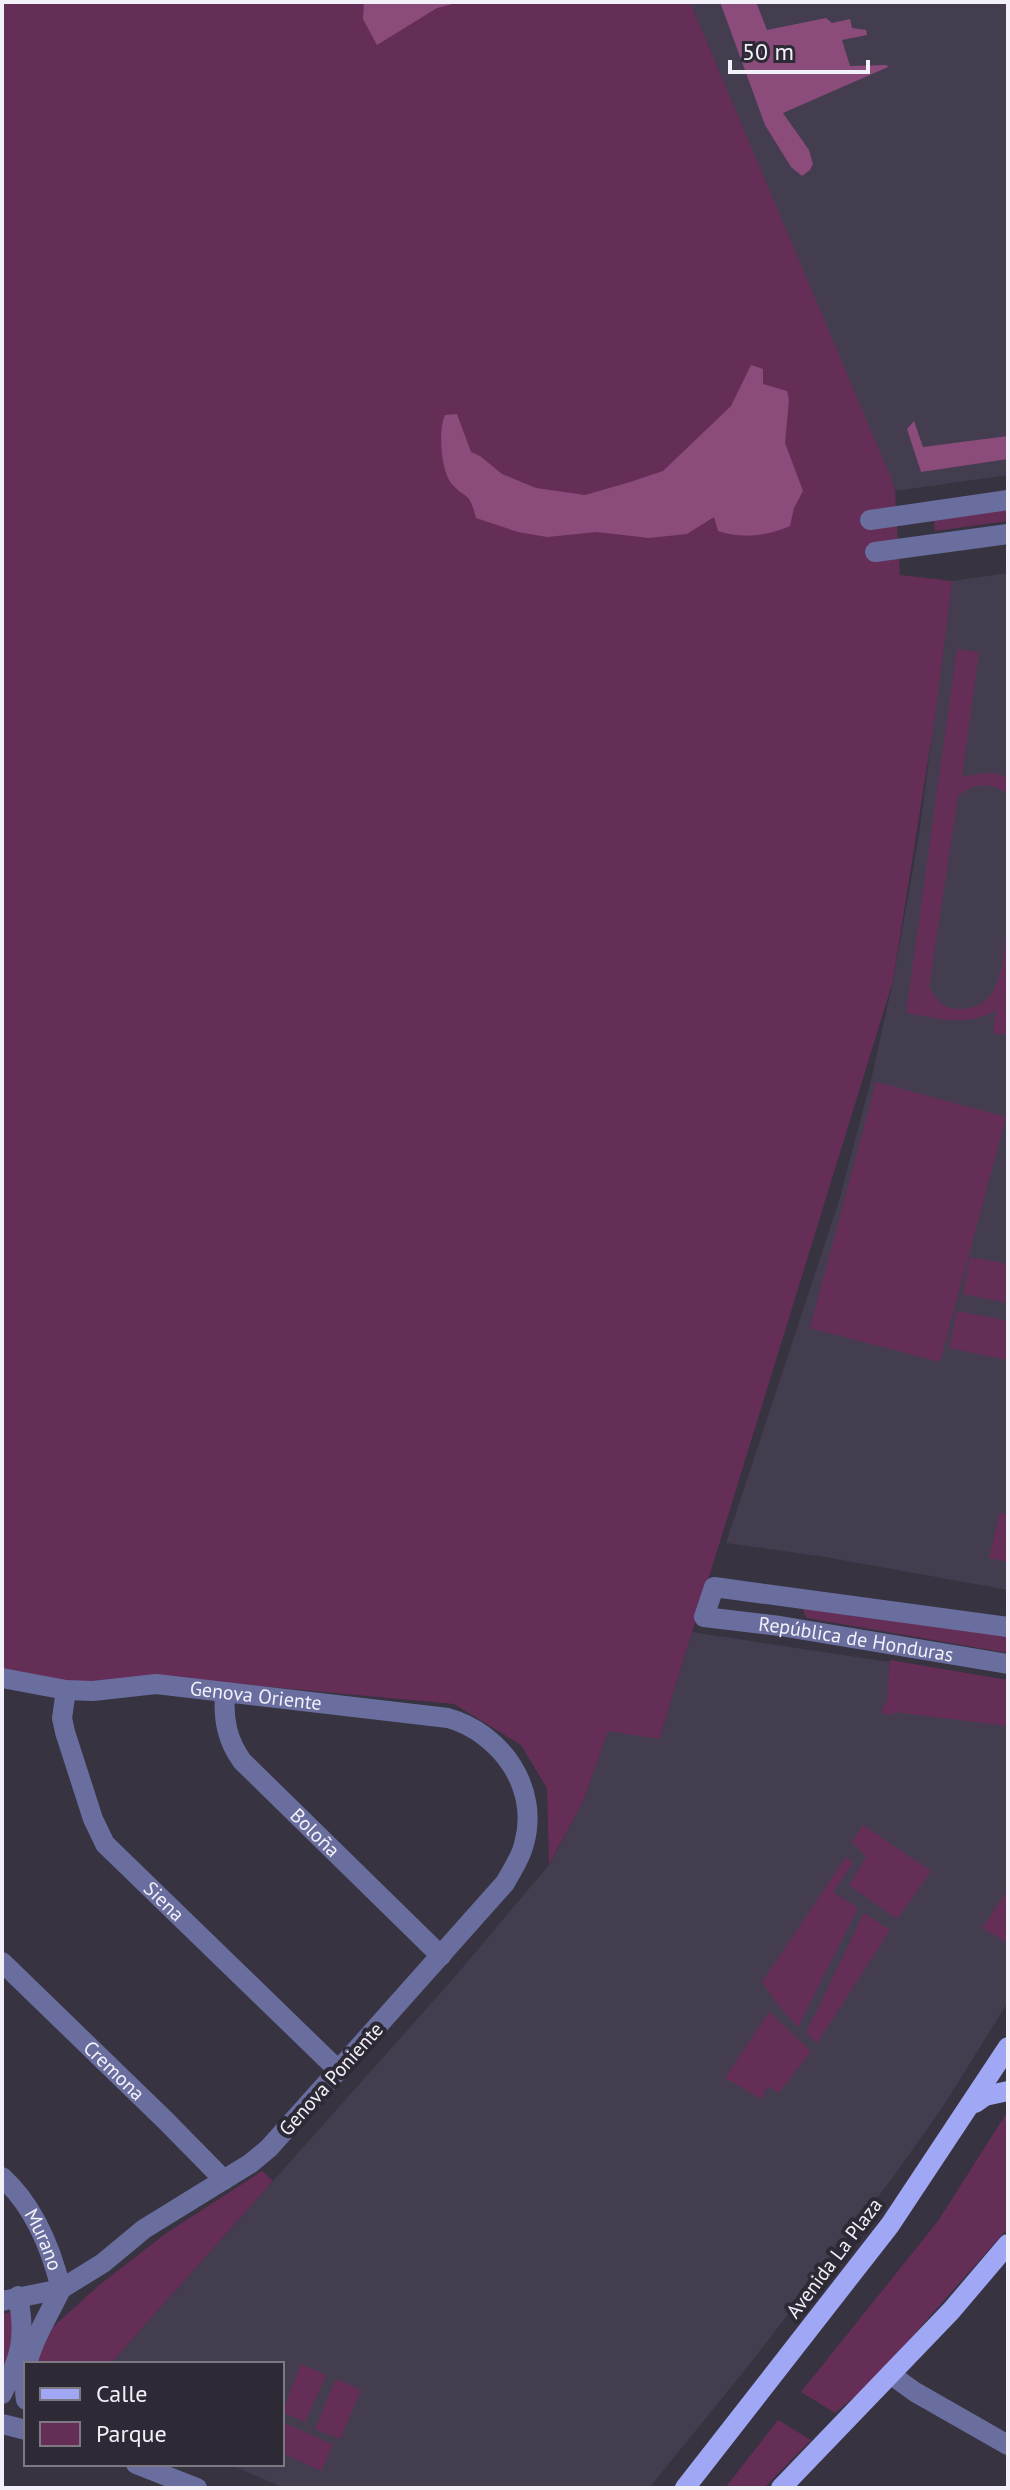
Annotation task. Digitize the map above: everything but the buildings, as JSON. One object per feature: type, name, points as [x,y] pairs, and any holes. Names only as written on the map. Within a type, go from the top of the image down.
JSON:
[{"type":"main road","name":"Avenida La Plaza","points":[[685,2488],[890,2225],[1008,2047]]},
{"type":"main road","points":[[972,2104],[985,2096],[1008,2091]]},
{"type":"main road","points":[[781,2488],[951,2311],[1008,2244]]},
{"type":"street","points":[[870,520],[1008,500]]},
{"type":"street","points":[[972,506],[977,538]]},
{"type":"street","points":[[875,552],[1008,534]]},
{"type":"street","name":"República de Honduras","points":[[1008,1627],[714,1587],[704,1617],[780,1626],[1008,1664]]},
{"type":"street","points":[[780,1626],[796,1600]]},
{"type":"street","name":"Genova Oriente","points":[[2,1678],[66,1690],[93,1691],[156,1684],[448,1718],[475,1730],[502,1752]]},
{"type":"street","name":"Siena","points":[[66,1690],[62,1718],[65,1732],[93,1819],[105,1844],[339,2071]]},
{"type":"street","name":"Boloña","points":[[225,1693],[226,1729],[231,1746],[242,1761],[441,1956]]},
{"type":"street","name":"Genova Poniente","points":[[10,2299],[61,2289],[103,2263],[144,2229],[251,2163],[269,2148],[339,2071],[505,1883],[525,1843],[527,1826],[525,1793],[520,1777],[502,1752]]},
{"type":"street","name":"Cremona","points":[[2,1962],[224,2180]]},
{"type":"street","name":"Murano","points":[[2,2177],[23,2201],[42,2232],[61,2289],[36,2335],[26,2362]]},
{"type":"street","points":[[2,2394],[18,2362],[23,2342],[23,2321],[10,2299]]},
{"type":"street","points":[[890,2374],[915,2392],[1008,2445]]},
{"type":"street","points":[[2,2424],[24,2430]]},
{"type":"street","points":[[141,2466],[197,2488]]},
{"type":"shaded area","points":[[364,2],[460,2],[437,8],[377,45],[363,19]]},
{"type":"shaded area","points":[[690,2],[1008,2],[1008,475],[895,491]]},
{"type":"shaded area","points":[[720,2],[756,2],[767,30],[826,18],[832,23],[850,19],[852,28],[866,30],[867,35],[842,40],[850,66],[888,67],[783,113],[809,150],[813,164],[802,176],[791,167],[765,125]]},
{"type":"shaded area","points":[[751,365],[763,369],[763,384],[787,391],[789,400],[785,443],[803,491],[794,508],[790,526],[782,529],[764,534],[736,535],[718,531],[714,517],[687,534],[649,538],[597,532],[547,537],[518,532],[476,518],[469,499],[451,483],[445,469],[443,422],[445,415],[457,414],[471,452],[502,474],[536,488],[585,495],[663,471],[731,406]]},
{"type":"shaded area","points":[[914,421],[923,447],[1008,436],[1008,459],[921,472],[907,429]]},
{"type":"shaded area","points":[[1008,573],[1008,1590],[825,1557],[726,1543],[839,1201],[872,1076],[893,981],[919,835],[952,581]]},
{"type":"shaded area","points":[[692,1632],[1008,1680],[1008,2002],[944,2105],[890,2181],[753,2360],[649,2488],[284,2488],[234,2466],[284,2466],[284,2362],[112,2362],[452,1980],[549,1865],[583,1802],[608,1730],[659,1739]]},
{"type":"green space","points":[[2,2],[690,2],[891,478],[895,491],[900,575],[952,581],[936,710],[893,981],[659,1739],[608,1731],[583,1802],[549,1864],[547,1788],[521,1745],[454,1704],[226,1683],[94,1686],[2,1672]]},
{"type":"green space","points":[[1008,508],[1008,521],[935,531],[934,519]]},
{"type":"green space","points":[[957,649],[979,652],[962,777],[985,773],[1008,778],[1008,794],[996,787],[983,785],[970,788],[958,796],[929,987],[938,1000],[950,1008],[977,1006],[988,998],[1000,974],[1008,914],[1007,1035],[993,1033],[996,1010],[985,1016],[963,1020],[906,1013]]},
{"type":"green space","points":[[876,1082],[1006,1117],[940,1362],[810,1328]]},
{"type":"green space","points":[[970,1257],[1008,1264],[1008,1303],[963,1294]]},
{"type":"green space","points":[[957,1311],[1008,1321],[1008,1360],[949,1348]]},
{"type":"green space","points":[[1000,1513],[1008,1515],[1008,1562],[989,1558]]},
{"type":"green space","points":[[805,1608],[1008,1636],[1008,1653],[807,1618],[803,1611]]},
{"type":"green space","points":[[890,1660],[1008,1680],[1008,1726],[895,1712],[894,1715],[880,1713],[887,1701]]},
{"type":"green space","points":[[863,1825],[931,1871],[897,1919],[849,1885],[866,1857],[852,1842]]},
{"type":"green space","points":[[846,1857],[853,1863],[833,1892],[858,1908],[798,2027],[762,1982]]},
{"type":"green space","points":[[1008,1890],[1008,1943],[982,1928]]},
{"type":"green space","points":[[864,1913],[890,1930],[817,2043],[806,2033]]},
{"type":"green space","points":[[769,2012],[811,2051],[779,2093],[768,2086],[761,2099],[725,2078]]},
{"type":"green space","points":[[1008,2111],[1008,2228],[871,2383],[835,2413],[801,2392],[938,2221]]},
{"type":"green space","points":[[262,2171],[273,2181],[112,2362],[36,2362],[53,2327],[98,2286],[165,2234]]},
{"type":"green space","points":[[12,2312],[16,2344],[2,2381],[2,2314]]},
{"type":"green space","points":[[301,2364],[326,2375],[305,2422],[284,2413]]},
{"type":"green space","points":[[336,2379],[361,2390],[340,2439],[315,2429]]},
{"type":"green space","points":[[778,2420],[811,2440],[764,2488],[725,2488]]},
{"type":"green space","points":[[285,2423],[333,2445],[321,2471],[284,2454]]}]
